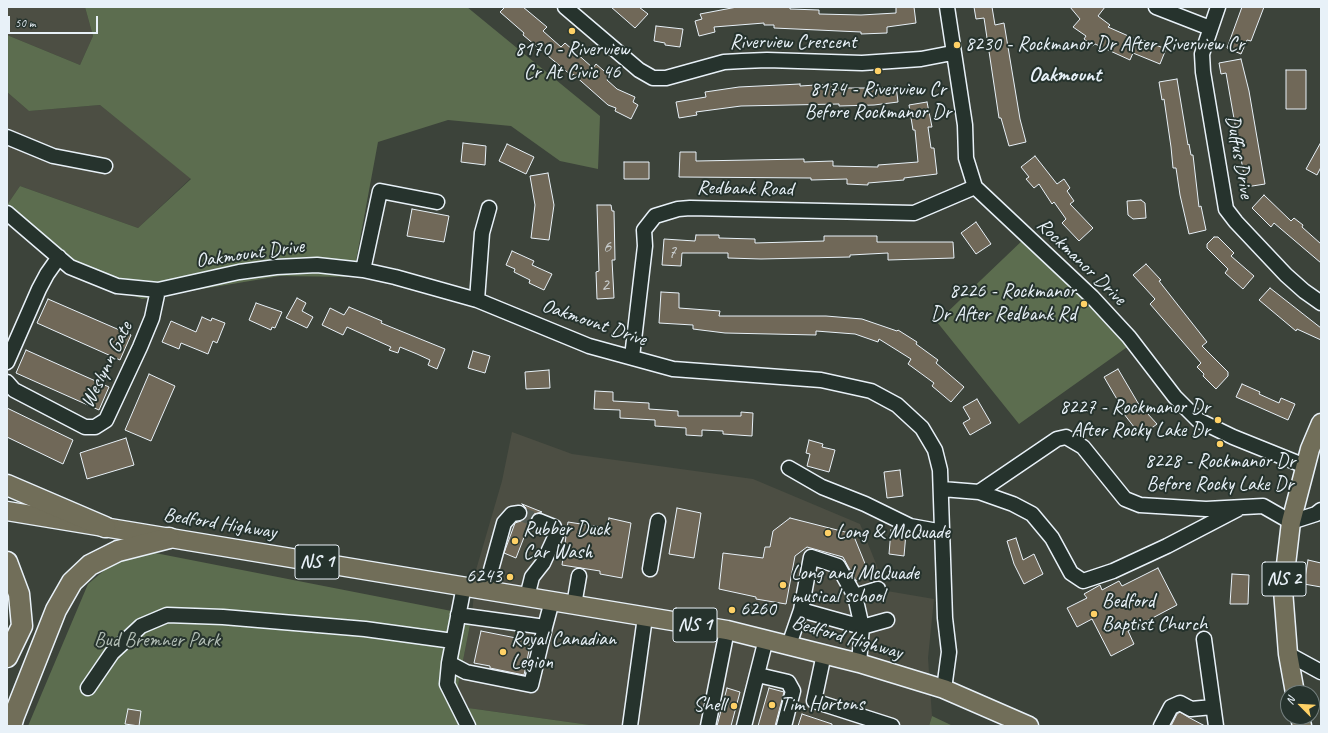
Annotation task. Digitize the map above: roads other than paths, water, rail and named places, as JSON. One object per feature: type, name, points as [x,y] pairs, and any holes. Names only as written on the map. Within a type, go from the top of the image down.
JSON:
[{"type":"highway","points":[[7,485],[105,527]]},
{"type":"highway","points":[[12,726],[14,716],[56,610],[72,582],[90,565],[118,552],[169,538]]},
{"type":"highway","points":[[7,562],[19,594],[22,626],[7,657]]},
{"type":"main road","name":"NS 2","points":[[1294,685],[1288,654],[1283,590],[1291,522],[1305,466],[1321,423]]},
{"type":"main road","name":"Bedford Highway","points":[[7,511],[727,630],[859,663],[944,689],[1029,726]]},
{"type":"street","name":"Riverview Crescent","points":[[565,7],[639,70],[653,78],[666,78],[724,62],[767,60],[862,63],[921,59],[952,53]]},
{"type":"street","name":"Rockmanor Drive","points":[[947,7],[952,53],[964,125],[966,158],[975,187],[1092,297],[1129,337],[1175,397],[1198,420],[1233,437],[1305,466]]},
{"type":"street","points":[[1156,7],[1210,28]]},
{"type":"street","name":"Duffus Drive","points":[[1218,7],[1202,54],[1203,72],[1226,209],[1236,222],[1286,275],[1304,291],[1321,303]]},
{"type":"street","points":[[7,137],[53,156],[105,166]]},
{"type":"street","name":"Redbank Road","points":[[632,357],[645,246],[644,230],[655,216],[678,209],[690,208],[914,213],[975,187]]},
{"type":"street","points":[[363,270],[380,192],[436,202]]},
{"type":"street","points":[[477,300],[482,233],[490,208]]},
{"type":"street","name":"Oakmount Drive","points":[[7,212],[70,266],[117,286],[158,290],[239,272],[276,267],[317,265],[363,270],[395,277],[477,300],[589,346],[673,369],[822,380],[871,391],[897,405],[922,428],[935,450],[940,470],[942,489],[945,618],[949,652],[944,689]]},
{"type":"street","points":[[7,362],[39,289],[59,257]]},
{"type":"street","name":"Weslynn Gate","points":[[7,382],[14,390],[85,427],[95,428],[106,420],[137,354],[152,318],[158,290]]},
{"type":"street","points":[[979,492],[1057,439],[1066,437],[1083,447],[1125,499],[1140,505],[1206,509],[1264,506],[1291,522],[1316,514],[1321,510]]},
{"type":"street","points":[[789,468],[822,487],[864,504],[910,526],[943,532]]},
{"type":"street","points":[[942,489],[979,492],[1013,504],[1032,514],[1052,538],[1071,573],[1083,581],[1112,571],[1160,550],[1242,507]]},
{"type":"street","points":[[488,590],[491,570],[504,523],[512,514],[519,513]]},
{"type":"street","points":[[527,597],[532,577],[543,563],[556,535],[554,527],[539,520]]},
{"type":"street","points":[[650,569],[658,521]]},
{"type":"street","points":[[789,645],[801,610],[811,558],[838,566],[855,596],[862,627],[859,663]]},
{"type":"street","points":[[574,605],[579,576]]},
{"type":"street","points":[[464,586],[449,663],[447,684],[468,726]]},
{"type":"street","points":[[855,596],[878,589]]},
{"type":"street","points":[[449,663],[466,672],[531,685],[552,601]]},
{"type":"street","points":[[801,610],[862,627],[887,620]]},
{"type":"street","points":[[88,688],[112,653],[141,626],[167,615],[223,616],[365,629],[453,641]]},
{"type":"street","points":[[458,615],[545,627]]},
{"type":"street","points":[[630,726],[645,617]]},
{"type":"street","points":[[708,726],[727,630]]},
{"type":"street","points":[[744,726],[766,639]]},
{"type":"street","points":[[1204,639],[1216,726]]},
{"type":"street","points":[[824,654],[814,701],[892,726]]},
{"type":"street","points":[[1288,654],[1321,672]]},
{"type":"street","points":[[758,675],[788,682],[793,690],[784,726]]},
{"type":"street","points":[[1161,726],[1171,707],[1180,703],[1191,709],[1213,707]]},
{"type":"tunnel","points":[[519,513],[539,521]]},
{"type":"place","name":"8170 - Riverview Cr At Civic 46","points":[[572,31]]},
{"type":"place","name":"8230 - Rockmanor Dr After Riverview Cr","points":[[957,45]]},
{"type":"place","name":"8174 - Riverview Cr Before Rockmanor Dr","points":[[878,71]]},
{"type":"place","name":"8226 - Rockmanor Dr After Redbank Rd","points":[[1084,304]]},
{"type":"place","name":"8227 - Rockmanor Dr After Rocky Lake Dr","points":[[1218,420]]},
{"type":"place","name":"8228 - Rockmanor Dr Before Rocky Lake Dr","points":[[1220,444]]},
{"type":"place","name":"Long & McQuade","points":[[828,533]]},
{"type":"place","name":"Rubber Duck Car Wash","points":[[515,541]]},
{"type":"place","name":"6243","points":[[510,577]]},
{"type":"place","name":"Long and McQuade musical school","points":[[783,585]]},
{"type":"place","name":"6260","points":[[732,610]]},
{"type":"place","name":"Bedford Baptist Church","points":[[1094,614]]},
{"type":"place","name":"Royal Canadian Legion","points":[[503,652]]},
{"type":"place","name":"Tim Hortons","points":[[772,705]]},
{"type":"place","name":"Shell","points":[[734,706]]},
{"type":"district","name":"Oakmount","points":[[1065,75]]},
{"type":"park label","name":"Bud Bremner Park","points":[[157,641]]}]
